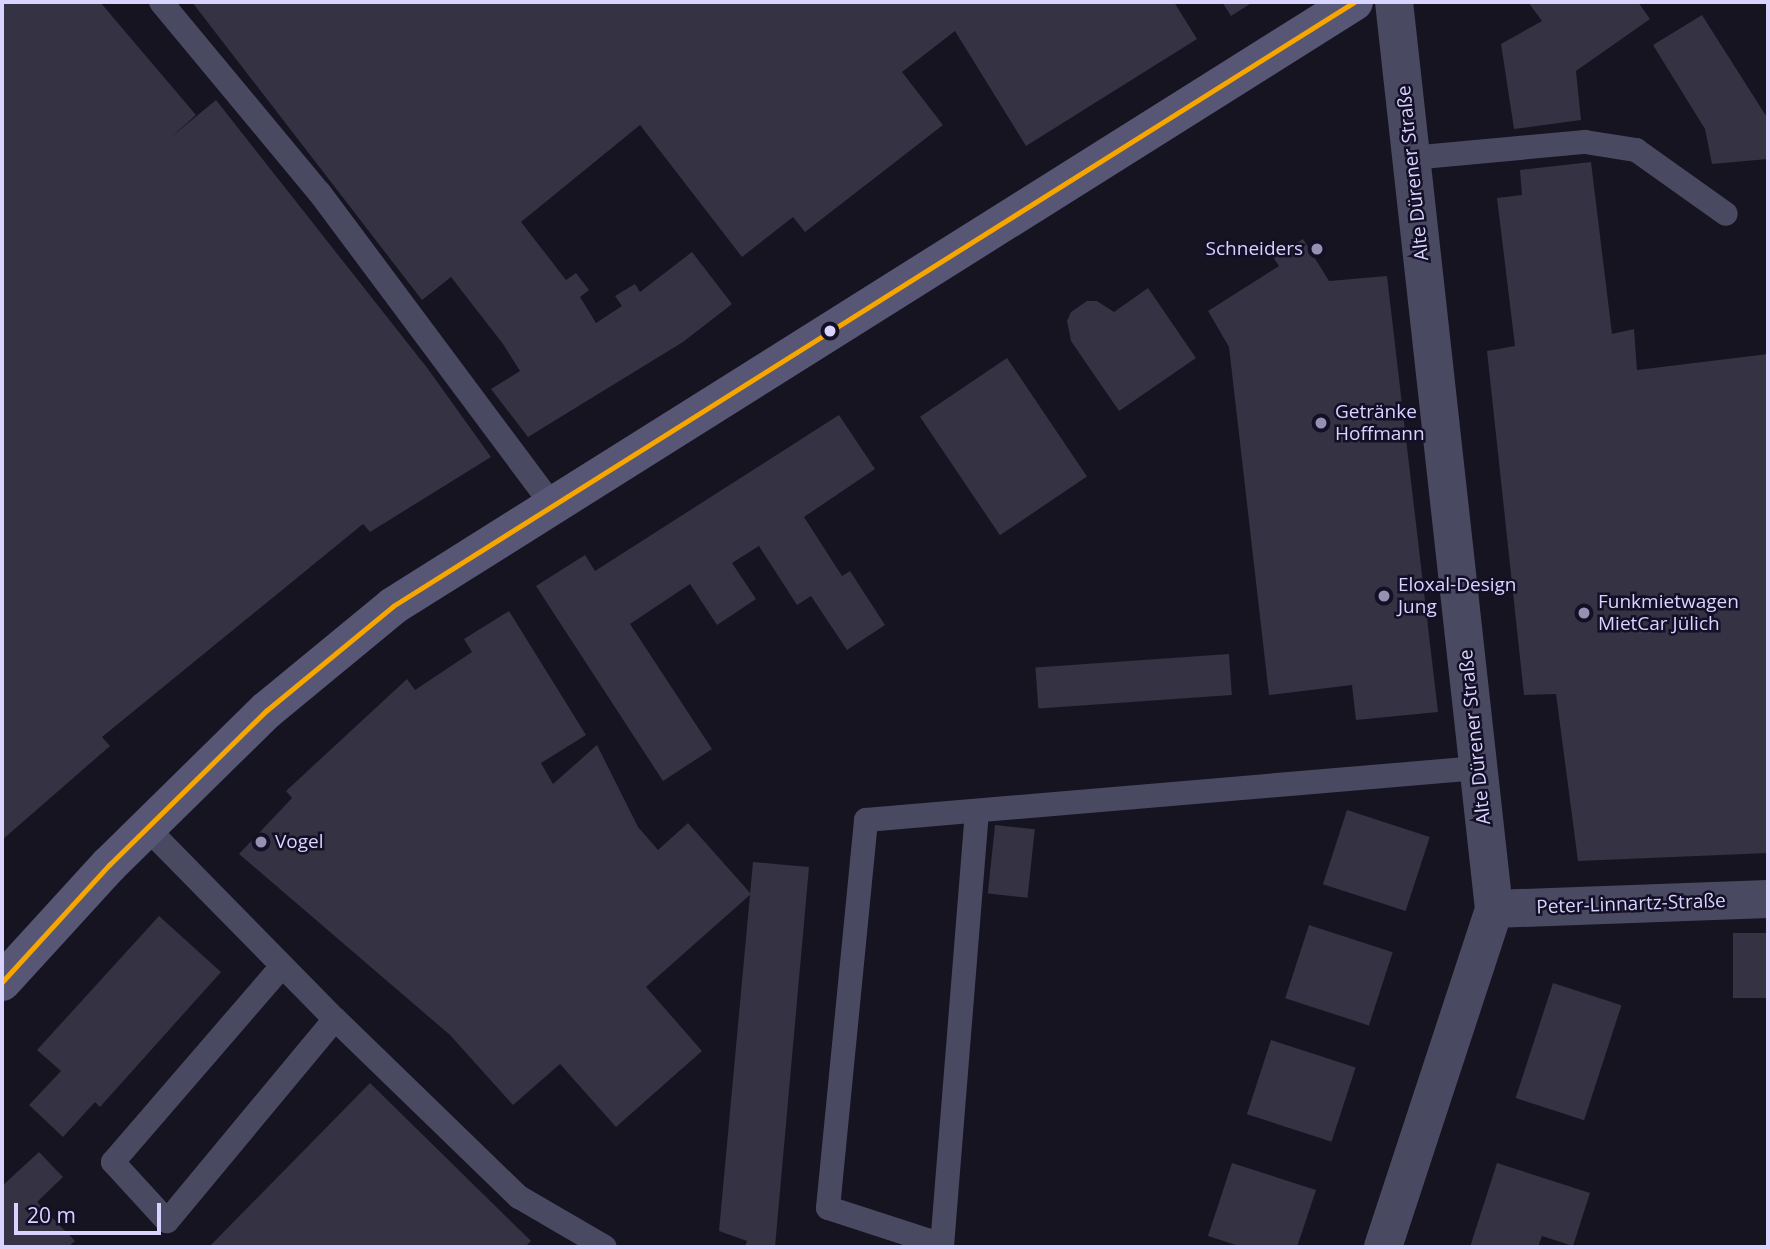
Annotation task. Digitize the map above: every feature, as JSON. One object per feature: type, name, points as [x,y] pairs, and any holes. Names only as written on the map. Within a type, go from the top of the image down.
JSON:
[{"type":"main road","points":[[2,982],[147,828],[267,710],[393,606],[1354,2]]},
{"type":"street","name":"Alte Dürener Straße","points":[[1383,1247],[1493,909],[1394,2]]},
{"type":"street","name":"Peter-Linnartz-Straße","points":[[1493,909],[1768,899]]},
{"type":"lane","points":[[161,2],[319,192],[552,505]]},
{"type":"lane","points":[[1411,158],[1585,142],[1636,150],[1726,214]]},
{"type":"lane","points":[[977,811],[942,1245],[828,1208],[866,820],[1478,768]]},
{"type":"lane","points":[[147,828],[335,1019],[519,1197],[605,1247]]},
{"type":"lane","points":[[282,966],[113,1162],[167,1221],[335,1019]]},
{"type":"building","points":[[2,2],[100,2],[196,115],[170,138],[216,100],[428,369],[491,457],[370,532],[363,524],[102,737],[110,746],[2,840]]},
{"type":"building","points":[[192,2],[1174,2],[1197,39],[1026,146],[955,31],[902,72],[943,125],[805,232],[793,217],[742,257],[640,125],[521,222],[566,280],[576,273],[589,290],[580,297],[596,323],[622,306],[615,296],[635,284],[640,292],[692,252],[732,304],[683,342],[528,437],[491,389],[520,371],[503,344],[451,277],[422,300]]},
{"type":"building","points":[[1222,2],[1253,2],[1231,16]]},
{"type":"building","points":[[1528,2],[1638,2],[1650,19],[1576,71],[1581,120],[1514,129],[1501,44],[1542,21]]},
{"type":"building","points":[[1702,15],[1768,119],[1768,159],[1712,164],[1705,129],[1653,45]]},
{"type":"building","points":[[1591,162],[1612,334],[1634,329],[1637,370],[1768,354],[1768,853],[1578,861],[1556,694],[1524,695],[1487,351],[1515,346],[1497,198],[1522,195],[1520,170]]},
{"type":"building","points":[[1303,239],[1329,281],[1387,276],[1438,712],[1356,720],[1352,685],[1269,695],[1229,347],[1208,311],[1279,266],[1273,257]]},
{"type":"building","points":[[1148,288],[1196,358],[1119,411],[1071,341],[1067,321],[1071,312],[1087,301],[1097,301],[1114,312]]},
{"type":"building","points":[[1007,358],[1087,477],[1000,535],[920,417]]},
{"type":"building","points":[[839,415],[875,469],[804,517],[842,576],[850,571],[885,625],[847,650],[811,596],[797,605],[759,546],[732,563],[756,599],[717,625],[690,584],[630,624],[712,749],[663,781],[536,586],[585,555],[595,571]]},
{"type":"building","points":[[509,611],[586,735],[541,763],[553,784],[597,745],[638,827],[658,850],[688,823],[751,894],[646,987],[702,1051],[616,1127],[560,1064],[513,1105],[450,1035],[239,854],[292,798],[286,791],[407,679],[415,690],[472,652],[464,639]]},
{"type":"building","points":[[1229,654],[1232,695],[1038,708],[1035,668]]},
{"type":"building","points":[[1347,810],[1430,837],[1406,911],[1323,884]]},
{"type":"building","points":[[995,825],[1035,829],[1028,898],[988,894]]},
{"type":"building","points":[[753,862],[809,867],[775,1247],[745,1247],[747,1241],[719,1231]]},
{"type":"building","points":[[159,916],[221,972],[100,1107],[95,1102],[63,1137],[29,1105],[61,1071],[37,1050]]},
{"type":"building","points":[[1309,925],[1393,952],[1369,1025],[1285,998]]},
{"type":"building","points":[[1733,933],[1768,933],[1768,998],[1733,998]]},
{"type":"building","points":[[1553,983],[1621,1005],[1584,1120],[1516,1098]]},
{"type":"building","points":[[1271,1040],[1356,1068],[1332,1142],[1247,1114]]},
{"type":"building","points":[[370,1083],[531,1241],[525,1247],[209,1247]]},
{"type":"building","points":[[39,1152],[63,1177],[37,1202],[75,1241],[68,1247],[2,1247],[2,1186]]},
{"type":"building","points":[[1232,1163],[1316,1190],[1297,1247],[1242,1247],[1208,1236]]},
{"type":"building","points":[[1497,1163],[1590,1193],[1573,1246],[1542,1236],[1538,1247],[1470,1247]]},
{"type":"transit line","points":[[2,982],[109,865],[267,710],[393,606],[1354,2]]},
{"type":"place","name":"Schneiders","points":[[1317,249]]},
{"type":"place","name":"Getränke Hoffmann","points":[[1321,423]]},
{"type":"place","name":"Eloxal-Design Jung","points":[[1384,596]]},
{"type":"place","name":"Funkmietwagen MietCar Jülich","points":[[1584,613]]},
{"type":"place","name":"Vogel","points":[[261,842]]}]
